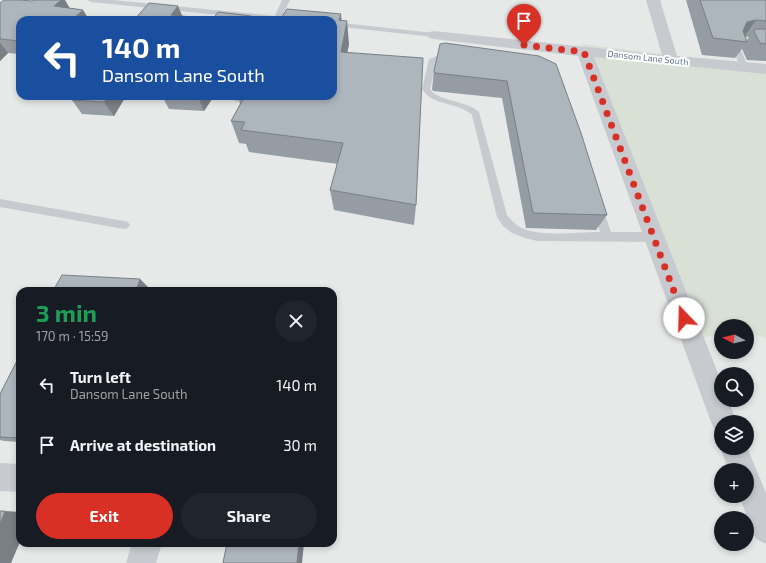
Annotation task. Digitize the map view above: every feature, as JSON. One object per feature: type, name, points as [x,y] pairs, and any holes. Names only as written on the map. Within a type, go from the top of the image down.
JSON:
[{"type":"street","points":[[653,0],[671,60]]},
{"type":"street","name":"Dansom Lane South","points":[[434,34],[584,52],[766,70]]},
{"type":"street","points":[[584,52],[721,415]]},
{"type":"street","points":[[0,477],[16,478]]},
{"type":"street","points":[[754,499],[766,529]]},
{"type":"street","points":[[141,563],[146,547]]},
{"type":"lane","points":[[92,0],[143,2],[253,16]]},
{"type":"lane","points":[[278,16],[286,0]]},
{"type":"lane","points":[[337,24],[434,34]]},
{"type":"lane","points":[[745,68],[736,48],[739,42],[744,40],[766,42]]},
{"type":"lane","points":[[464,59],[442,56],[432,59],[426,89],[431,96],[469,108],[476,114],[502,217],[512,228],[527,234],[544,237],[654,237]]},
{"type":"lane","points":[[594,200],[607,237]]},
{"type":"lane","points":[[0,203],[124,225]]},
{"type":"shaded area","points":[[0,0],[766,0],[766,563],[0,563]]},
{"type":"shaded area","points":[[582,44],[766,67],[766,338],[754,335],[754,319],[714,319],[714,335],[688,342]]},
{"type":"building","points":[[4,0],[61,0],[54,6],[83,10],[76,16],[16,16],[16,41],[0,39],[0,3]]},
{"type":"building","points":[[700,0],[766,0],[766,21],[756,20],[747,22],[743,31],[747,42],[713,38]]},
{"type":"building","points":[[149,3],[178,6],[171,15],[182,16],[138,16]]},
{"type":"building","points":[[287,9],[341,14],[339,20],[347,21],[341,52],[423,58],[416,205],[330,190],[343,143],[241,130],[245,122],[231,121],[243,100],[337,100],[337,16],[283,16]]},
{"type":"building","points":[[218,12],[251,16],[215,16]]},
{"type":"building","points":[[755,29],[766,29],[766,44],[760,43],[754,32]]},
{"type":"building","points":[[445,43],[539,56],[556,64],[581,133],[607,215],[533,213],[507,81],[435,73],[434,71],[440,44]]},
{"type":"building","points":[[72,100],[106,100],[104,102]]},
{"type":"building","points":[[62,275],[140,279],[137,287],[55,287]]},
{"type":"building","points":[[16,363],[16,438],[0,437],[0,394]]},
{"type":"building","points":[[0,511],[5,511],[0,524]]},
{"type":"building","points":[[226,547],[299,547],[297,563],[223,563]]},
{"type":"route","points":[[524,45],[584,52],[684,318]]}]
